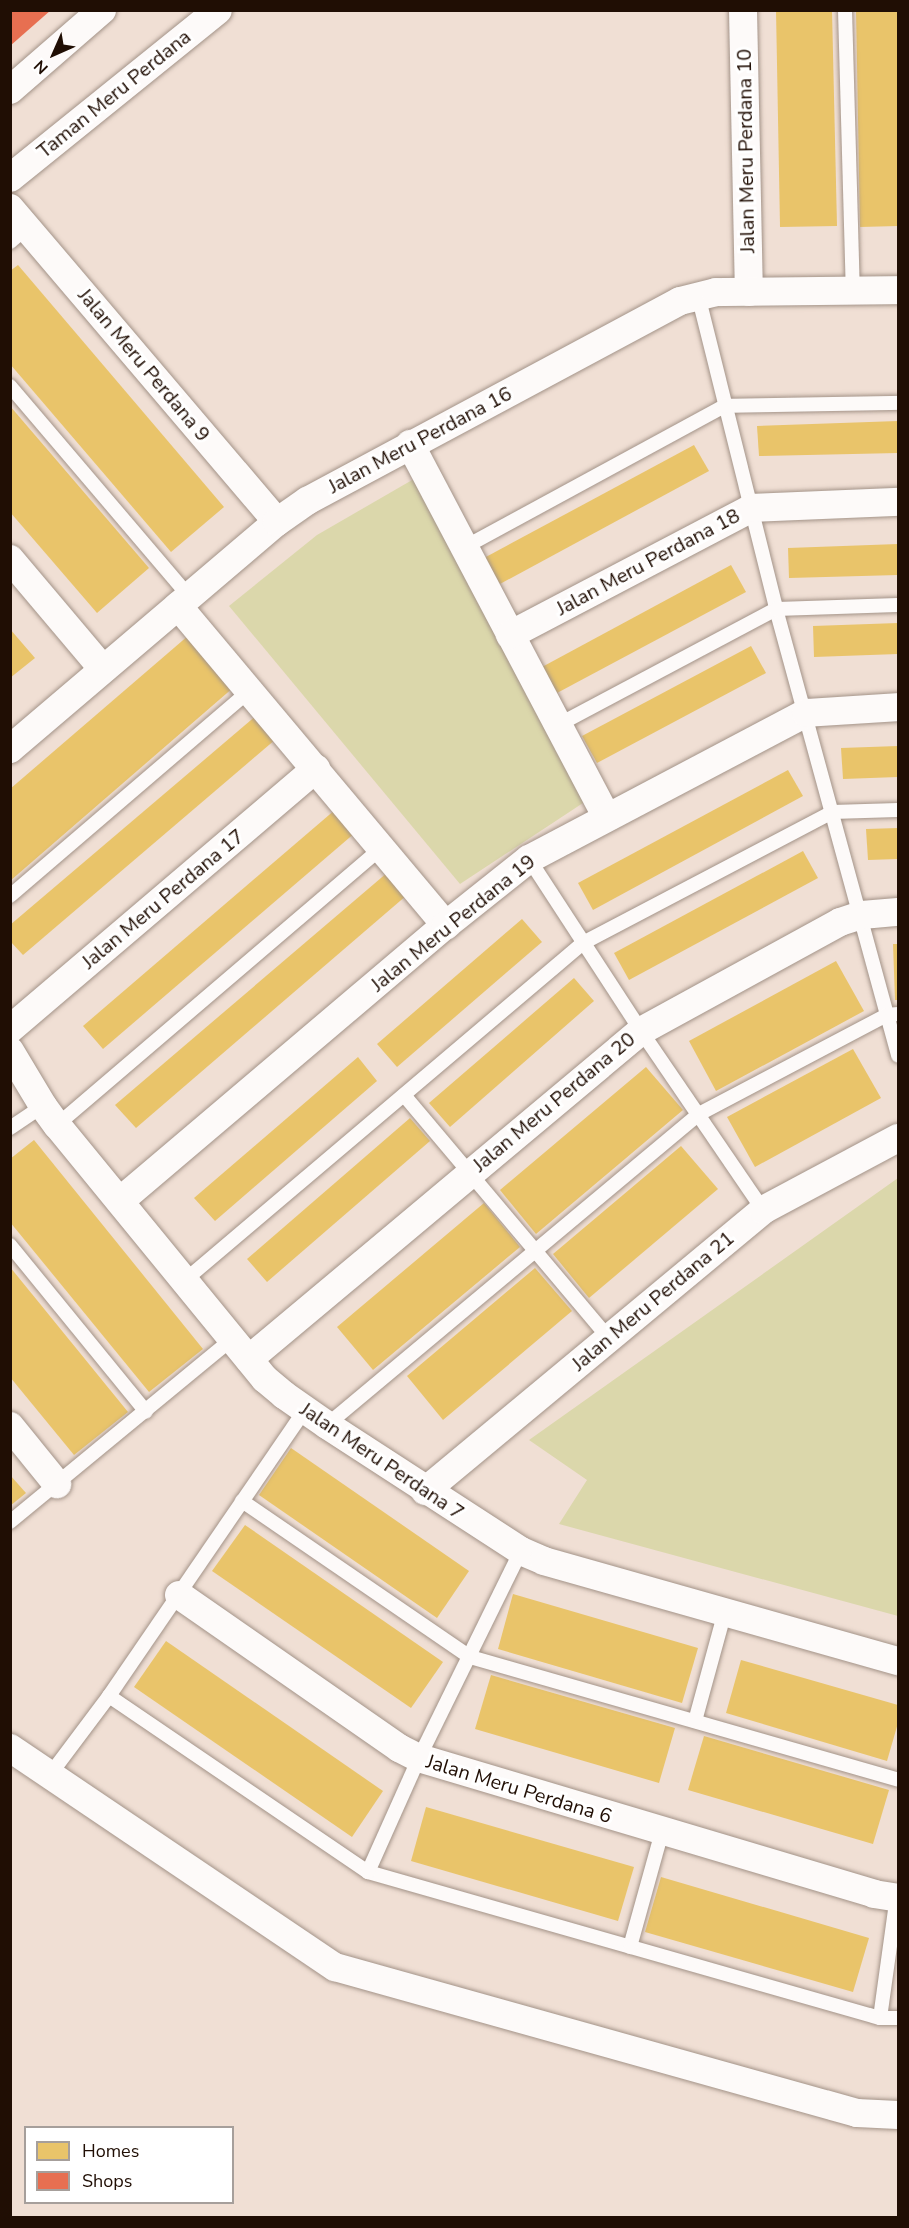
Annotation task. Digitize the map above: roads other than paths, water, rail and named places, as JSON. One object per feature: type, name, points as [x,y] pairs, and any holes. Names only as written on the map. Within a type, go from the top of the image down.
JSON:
[{"type":"street","name":"Taman Meru Perdana","points":[[10,178],[218,10]]},
{"type":"street","name":"Jalan Meru Perdana 10","points":[[742,10],[749,292]]},
{"type":"street","points":[[10,90],[94,13]]},
{"type":"street","name":"Jalan Meru Perdana 9","points":[[16,226],[277,522]]},
{"type":"street","name":"Jalan Meru Perdana 16","points":[[10,749],[277,522],[307,501],[680,301],[698,295],[749,292],[898,290]]},
{"type":"street","points":[[410,444],[607,817]]},
{"type":"street","name":"Jalan Meru Perdana 18","points":[[510,635],[752,508],[898,502]]},
{"type":"street","points":[[10,560],[103,669]]},
{"type":"street","points":[[183,601],[250,690],[446,925]]},
{"type":"street","name":"Jalan Meru Perdana 19","points":[[120,1201],[446,925],[529,859],[806,713],[898,707]]},
{"type":"street","name":"Jalan Meru Perdana 17","points":[[10,1029],[316,769]]},
{"type":"street","name":"Jalan Meru Perdana 20","points":[[241,1349],[469,1173],[641,1031],[840,922],[862,915],[898,912]]},
{"type":"street","name":"Jalan Meru Perdana 7","points":[[10,1051],[50,1116],[184,1281],[241,1349],[284,1395],[316,1418],[425,1491],[521,1551],[544,1561],[898,1661]]},
{"type":"street","name":"Jalan Meru Perdana 21","points":[[425,1491],[764,1210],[898,1138]]},
{"type":"street","points":[[10,1426],[57,1484]]},
{"type":"street","name":"Jalan Meru Perdana 6","points":[[179,1595],[399,1748],[419,1758],[874,1894],[898,1893]]},
{"type":"street","points":[[10,1748],[335,1967],[857,2114],[898,2115]]},
{"type":"lane","points":[[845,10],[853,291]]},
{"type":"lane","points":[[698,295],[776,609],[832,812],[893,1014],[898,1056]]},
{"type":"lane","points":[[10,386],[183,601]]},
{"type":"lane","points":[[463,548],[724,406],[898,403]]},
{"type":"lane","points":[[558,725],[776,609],[898,604]]},
{"type":"lane","points":[[10,896],[250,690]]},
{"type":"lane","points":[[184,1281],[583,943],[832,812],[898,810]]},
{"type":"lane","points":[[10,1128],[50,1116],[382,848]]},
{"type":"lane","points":[[529,859],[641,1031],[764,1210]]},
{"type":"lane","points":[[49,1776],[110,1696],[242,1501],[316,1418],[534,1250],[699,1114],[893,1014]]},
{"type":"lane","points":[[404,1095],[608,1338]]},
{"type":"lane","points":[[10,1245],[146,1412]]},
{"type":"lane","points":[[10,1521],[146,1412],[241,1349]]},
{"type":"lane","points":[[242,1501],[470,1657],[898,1780]]},
{"type":"lane","points":[[368,1872],[419,1758],[521,1551]]},
{"type":"lane","points":[[695,1721],[725,1611]]},
{"type":"lane","points":[[110,1696],[368,1872],[880,2018],[898,2018]]},
{"type":"lane","points":[[630,1947],[662,1832]]},
{"type":"lane","points":[[880,2018],[898,1893]]}]
